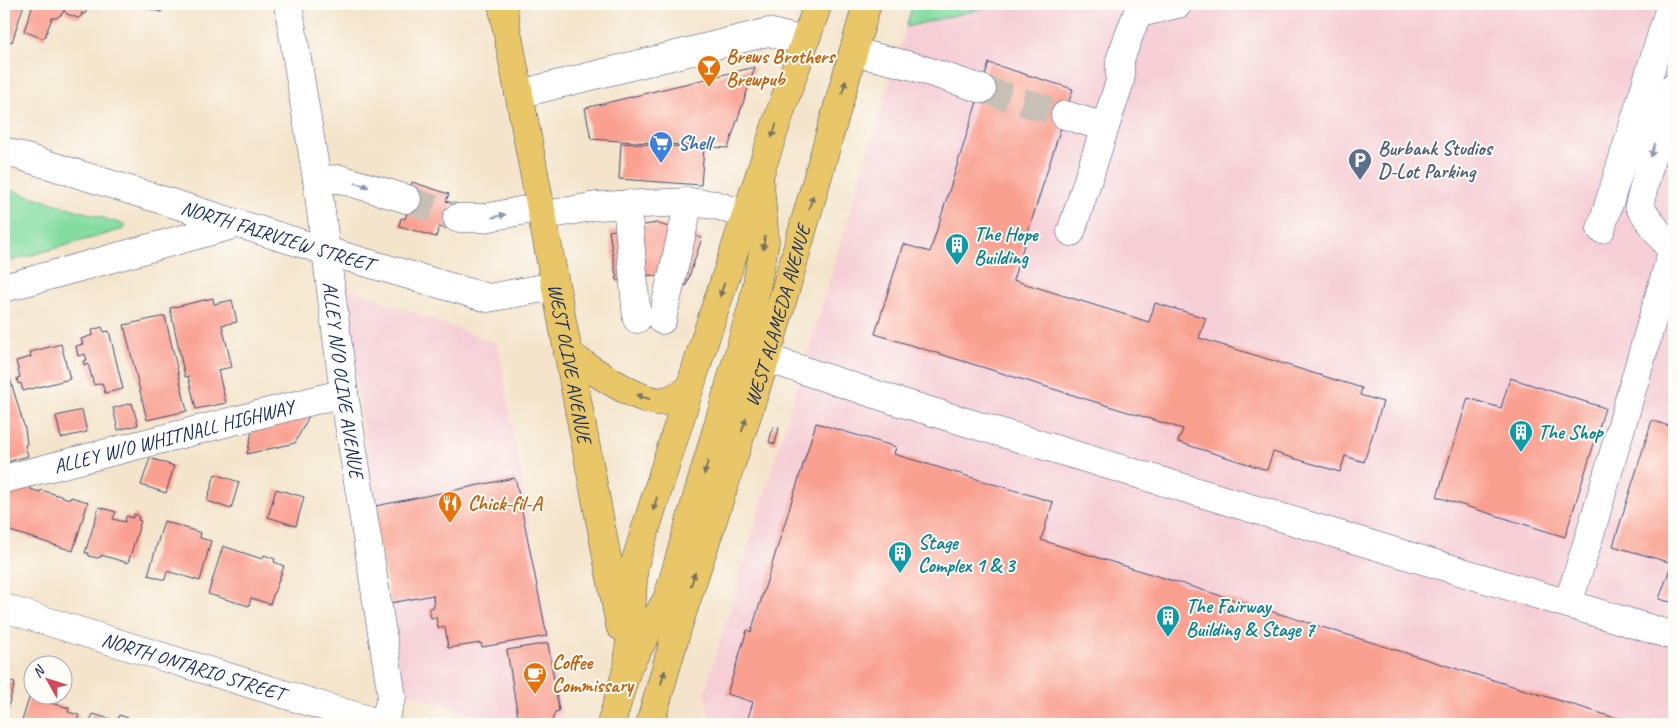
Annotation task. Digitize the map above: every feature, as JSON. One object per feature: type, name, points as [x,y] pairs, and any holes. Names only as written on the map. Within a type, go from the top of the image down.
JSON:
[{"type":"main road","name":"WEST OLIVE AVENUE","points":[[502,4],[628,666],[637,724]]},
{"type":"main road","name":"WEST ALAMEDA AVENUE","points":[[611,724],[628,666],[634,566],[746,215],[818,4]]},
{"type":"main road","name":"WEST ALAMEDA AVENUE","points":[[650,724],[678,626],[766,358],[867,4]]},
{"type":"main road","name":"WEST ALAMEDA AVENUE","points":[[628,666],[667,599],[671,588],[753,304],[765,242],[759,177]]},
{"type":"main road","points":[[568,354],[642,398],[662,401],[689,390]]},
{"type":"main road","points":[[628,666],[678,626]]},
{"type":"street","name":"ALLEY N/O OLIVE AVENUE","points":[[288,4],[317,180],[344,393],[392,696],[382,724]]},
{"type":"street","points":[[1071,232],[1120,81],[1120,60],[1137,14],[1178,4]]},
{"type":"street","points":[[1601,229],[1671,4]]},
{"type":"street","points":[[519,94],[768,32],[805,41]]},
{"type":"street","points":[[854,52],[912,66],[982,89]]},
{"type":"street","points":[[1568,604],[1674,249],[1639,206],[1652,155],[1674,87]]},
{"type":"street","points":[[1065,114],[1105,127]]},
{"type":"street","name":"NORTH FAIRVIEW STREET","points":[[4,151],[237,224],[488,298],[555,286]]},
{"type":"street","points":[[317,180],[340,179],[407,199]]},
{"type":"street","points":[[627,204],[650,319],[689,202]]},
{"type":"street","points":[[457,218],[485,218],[627,204],[689,202],[716,205],[746,215]]},
{"type":"street","points":[[4,288],[237,224]]},
{"type":"street","points":[[766,358],[893,400],[1674,636]]},
{"type":"street","name":"ALLEY W/O WHITNALL HIGHWAY","points":[[4,479],[344,393]]},
{"type":"street","name":"NORTH ONTARIO STREET","points":[[4,608],[382,724]]},
{"type":"shaded area","points":[[913,4],[1674,4],[1674,724],[710,724],[705,691]]},
{"type":"shaded area","points":[[343,286],[498,344],[562,713],[555,724],[508,724],[403,693]]},
{"type":"green space","points":[[913,4],[1002,4],[906,27]]},
{"type":"green space","points":[[4,188],[126,225],[124,229],[4,263]]},
{"type":"building","points":[[4,4],[24,4],[12,42],[4,39]]},
{"type":"building","points":[[33,4],[89,4],[85,14],[81,13],[82,16],[78,18],[67,14],[64,10],[56,18],[52,18],[44,39],[24,31]]},
{"type":"building","points":[[134,4],[163,4],[161,12]]},
{"type":"building","name":"The Hope Building","points":[[989,63],[1073,89],[1013,280],[1149,322],[1155,303],[1206,318],[1199,338],[1362,388],[1360,395],[1383,402],[1364,462],[1345,456],[1340,472],[1273,452],[1267,470],[1178,442],[1183,429],[875,334],[903,244],[930,252]]},
{"type":"building","name":"Brews Brothers Brewpub","points":[[755,67],[728,148],[591,139],[585,108]]},
{"type":"building","name":"Shell","points":[[621,143],[704,148],[701,185],[619,179]]},
{"type":"building","points":[[412,182],[449,194],[446,201],[452,203],[445,229],[439,227],[436,237],[399,226],[401,218],[405,219],[414,192],[409,191]]},
{"type":"building","points":[[656,223],[702,238],[686,286],[652,275],[617,281],[609,231]]},
{"type":"building","points":[[213,298],[214,304],[232,300],[237,322],[222,325],[232,367],[218,370],[226,403],[196,409],[188,376],[185,377],[170,308]]},
{"type":"building","points":[[165,316],[187,411],[147,420],[124,325]]},
{"type":"building","points":[[102,327],[104,332],[109,331],[123,389],[105,393],[102,383],[94,385],[88,364],[84,365],[83,361],[87,360],[85,354],[78,356],[76,346],[83,344],[81,339],[93,335],[92,330]]},
{"type":"building","points":[[61,344],[70,379],[23,391],[21,383],[18,384],[17,378],[20,377],[16,361],[31,357],[30,352]]},
{"type":"building","points":[[8,372],[25,429],[27,444],[25,445],[28,456],[4,463],[4,373]]},
{"type":"building","name":"The Shop","points":[[1510,378],[1605,408],[1565,537],[1437,497],[1468,398],[1501,408]]},
{"type":"building","points":[[132,403],[138,425],[118,430],[113,408]]},
{"type":"building","points":[[1674,408],[1674,603],[1659,599],[1672,563],[1613,546],[1652,420],[1668,426]]},
{"type":"building","points":[[82,410],[87,432],[61,438],[56,416]]},
{"type":"building","points":[[310,414],[295,443],[247,454],[253,427]]},
{"type":"building","points":[[816,423],[896,447],[894,454],[1053,502],[1041,540],[1635,724],[746,724],[753,702],[727,694],[747,630],[751,632]]},
{"type":"building","points":[[773,427],[779,428],[775,444],[769,442]]},
{"type":"building","points":[[150,458],[174,466],[166,493],[141,485]]},
{"type":"building","points":[[215,474],[239,482],[231,509],[207,501]]},
{"type":"building","points":[[514,478],[547,636],[482,647],[481,643],[448,648],[445,627],[438,628],[436,617],[431,618],[429,608],[434,607],[433,595],[391,603],[371,507]]},
{"type":"building","points":[[32,484],[30,489],[88,502],[73,551],[4,529],[4,492]]},
{"type":"building","points":[[276,489],[304,497],[296,526],[268,517]]},
{"type":"building","points":[[99,507],[116,512],[113,519],[125,522],[126,516],[133,518],[134,514],[139,516],[138,520],[141,521],[128,563],[101,555],[101,557],[97,558],[85,553]]},
{"type":"building","points":[[164,521],[201,533],[200,538],[211,541],[200,581],[167,571],[165,580],[148,575]]},
{"type":"building","points":[[223,546],[262,559],[264,555],[275,559],[274,562],[284,566],[270,604],[251,598],[249,606],[208,594]]},
{"type":"building","name":"Coffee Commissary","points":[[548,643],[559,711],[555,712],[551,724],[519,724],[507,650]]},
{"type":"building","points":[[4,680],[15,683],[4,721]]},
{"type":"building","points":[[27,706],[62,706],[69,708],[68,712],[79,715],[76,724],[21,724]]},
{"type":"building","points":[[93,714],[117,721],[119,715],[146,724],[89,724]]},
{"type":"tunnel","points":[[982,89],[1065,115]]},
{"type":"tunnel","points":[[407,199],[457,218]]},
{"type":"place","name":"Brews Brothers Brewpub","points":[[709,88]]},
{"type":"place","name":"Shell","points":[[661,164]]},
{"type":"place","name":"Burbank Studios D-Lot Parking","points":[[1360,181]]},
{"type":"place","name":"The Hope Building","points":[[957,266]]},
{"type":"place","name":"The Shop","points":[[1521,453]]},
{"type":"place","name":"Chick-fil-A","points":[[450,524]]},
{"type":"place","name":"Stage Complex 1 & 3","points":[[900,574]]},
{"type":"place","name":"The Fairway Building & Stage 7","points":[[1168,638]]},
{"type":"place","name":"Coffee Commissary","points":[[535,695]]}]
